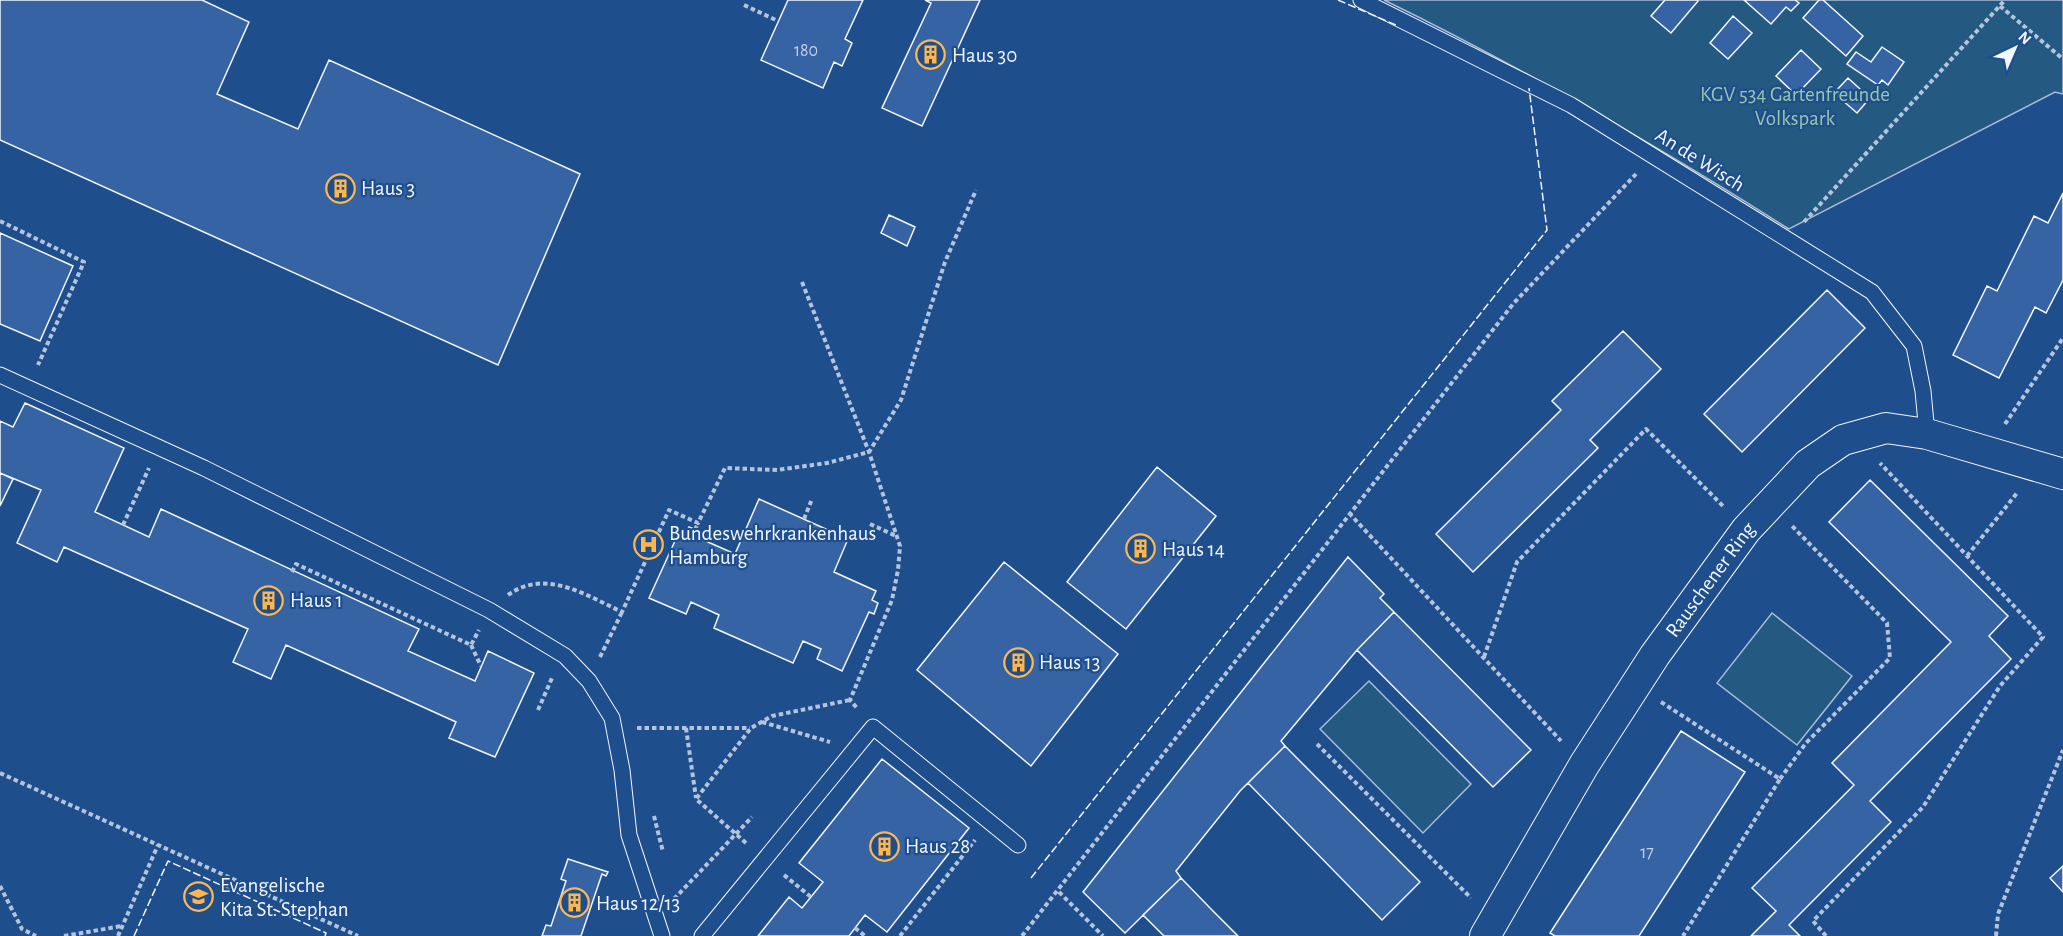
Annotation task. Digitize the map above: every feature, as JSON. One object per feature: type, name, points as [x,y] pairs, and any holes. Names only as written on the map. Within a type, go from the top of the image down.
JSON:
[{"type":"street","name":"Rauschener Ring","points":[[1489,928],[1584,765],[1635,686],[1746,530],[1808,464],[1843,440],[1886,428],[1927,434],[2050,470]]},
{"type":"lane","name":"An de Wisch","points":[[1361,0],[1571,105],[1872,292],[1914,345],[1923,391],[1927,434]]},
{"type":"lane","points":[[0,375],[158,447],[489,610],[563,655],[589,681],[612,718],[622,770],[629,834],[662,936]]},
{"type":"lane","points":[[702,936],[873,727],[1018,845]]},
{"type":"path","points":[[1788,239],[2005,0]]},
{"type":"path","points":[[744,5],[778,21]]},
{"type":"path","points":[[2000,6],[2063,59]]},
{"type":"path","points":[[1023,936],[1513,304],[1654,156]]},
{"type":"path","points":[[695,530],[725,468],[777,470],[827,463],[869,452],[901,400],[945,262],[976,190]]},
{"type":"path","points":[[0,221],[84,262],[28,387]]},
{"type":"path","points":[[801,282],[869,452],[900,546],[892,600],[850,700]]},
{"type":"path","points":[[1997,455],[2006,418],[2063,338]]},
{"type":"path","points":[[1484,657],[1517,562],[1646,429],[1746,530]]},
{"type":"path","points":[[1826,936],[1813,921],[1923,807],[2000,686],[2043,637],[1855,436]]},
{"type":"path","points":[[123,525],[158,447]]},
{"type":"path","points":[[1967,556],[2050,470]]},
{"type":"path","points":[[804,519],[812,499]]},
{"type":"path","points":[[1683,936],[1780,779],[1806,743],[1890,658],[1887,623],[1770,503]]},
{"type":"path","points":[[589,681],[669,510],[698,523]]},
{"type":"path","points":[[1349,513],[1584,765]]},
{"type":"path","points":[[870,524],[896,536]]},
{"type":"path","points":[[292,572],[296,564],[471,645],[481,666]]},
{"type":"path","points":[[471,645],[489,610],[522,585],[560,583],[622,612]]},
{"type":"path","points":[[538,710],[563,655]]},
{"type":"path","points":[[1635,686],[1780,779]]},
{"type":"path","points":[[696,799],[751,728],[772,716],[850,700]]},
{"type":"path","points":[[850,700],[873,727]]},
{"type":"path","points":[[606,709],[622,706],[631,728],[751,728]]},
{"type":"path","points":[[762,722],[854,750]]},
{"type":"path","points":[[686,728],[696,799],[811,897]]},
{"type":"path","points":[[1317,744],[1489,928]]},
{"type":"path","points":[[1996,936],[1998,914],[2063,750]]},
{"type":"path","points":[[0,774],[358,936]]},
{"type":"path","points":[[675,899],[752,817]]},
{"type":"path","points":[[900,936],[989,822]]},
{"type":"path","points":[[118,936],[158,845]]},
{"type":"path","points":[[0,886],[22,929],[36,936]]},
{"type":"path","points":[[1059,892],[1103,936]]},
{"type":"path","points":[[64,936],[122,926]]},
{"type":"path","points":[[855,928],[865,936]]},
{"type":"green space","name":"KGV 534 Gartenfreunde Volkspark","points":[[1384,0],[2063,0],[2063,94],[2055,92],[1789,229],[1590,109]]},
{"type":"green space","points":[[1772,613],[1852,676],[1797,745],[1717,683]]},
{"type":"green space","points":[[1369,681],[1471,784],[1423,833],[1320,729]]},
{"type":"building","name":"Haus 3","points":[[0,0],[202,0],[249,22],[217,94],[298,129],[329,60],[580,174],[498,365],[0,140]]},
{"type":"building","points":[[788,0],[863,0],[845,39],[852,43],[842,66],[834,62],[823,88],[761,60]]},
{"type":"building","name":"Haus 30","points":[[925,0],[980,0],[922,126],[882,108],[931,3]]},
{"type":"building","points":[[1665,0],[1698,1],[1671,33],[1651,16]]},
{"type":"building","points":[[1744,0],[1795,0],[1799,3],[1791,11],[1786,7],[1771,24]]},
{"type":"building","points":[[1819,0],[1823,0],[1863,36],[1846,56],[1803,18]]},
{"type":"building","points":[[1733,16],[1752,33],[1728,59],[1710,43]]},
{"type":"building","points":[[1882,47],[1904,62],[1888,85],[1882,80],[1878,85],[1847,64],[1856,52],[1871,62]]},
{"type":"building","points":[[1801,50],[1821,69],[1796,95],[1776,76]]},
{"type":"building","points":[[1848,78],[1870,98],[1857,113],[1834,93]]},
{"type":"building","points":[[2063,193],[2063,280],[2046,313],[2035,307],[1999,378],[1953,355],[1987,286],[1997,291],[2034,216],[2048,223]]},
{"type":"building","points":[[889,215],[915,227],[907,246],[881,233]]},
{"type":"building","points":[[0,233],[73,266],[40,341],[0,324]]},
{"type":"building","points":[[1827,290],[1865,328],[1742,452],[1704,414]]},
{"type":"building","points":[[1623,331],[1661,369],[1590,440],[1598,448],[1473,572],[1436,534],[1561,410],[1552,401]]},
{"type":"building","name":"Haus 1","points":[[25,403],[124,448],[95,512],[149,537],[161,509],[419,629],[408,651],[475,681],[488,651],[534,673],[495,757],[449,738],[456,722],[286,645],[271,679],[233,662],[248,629],[64,547],[57,562],[17,543],[41,490],[0,473],[0,421],[13,427]]},
{"type":"building","name":"Haus 14","points":[[1157,467],[1216,516],[1126,629],[1067,582]]},
{"type":"building","points":[[0,473],[13,479],[0,506]]},
{"type":"building","points":[[1870,480],[2008,616],[1989,636],[2011,659],[1870,801],[1891,822],[1789,925],[1800,936],[1751,936],[1776,911],[1752,888],[1854,785],[1832,763],[1951,642],[1829,522]]},
{"type":"building","points":[[759,499],[848,539],[834,572],[876,591],[872,600],[878,603],[874,614],[869,612],[842,671],[817,659],[821,649],[803,641],[793,663],[714,628],[719,615],[691,602],[686,614],[649,598],[680,530],[686,532],[689,527],[701,532],[699,538],[735,554]]},
{"type":"building","points":[[1348,557],[1384,594],[1380,598],[1394,612],[1357,650],[1281,741],[1285,746],[1240,791],[1176,871],[1181,878],[1125,933],[1083,892]]},
{"type":"building","name":"Haus 13","points":[[1004,562],[1118,654],[1031,766],[917,670]]},
{"type":"building","points":[[1394,612],[1531,750],[1493,787],[1357,650]]},
{"type":"building","points":[[1681,731],[1745,772],[1639,936],[1555,936],[1550,933]]},
{"type":"building","points":[[1285,746],[1420,882],[1382,920],[1248,783]]},
{"type":"building","name":"Haus 28","points":[[882,759],[969,828],[887,932],[865,915],[849,936],[758,936],[789,897],[802,908],[823,882],[799,863]]},
{"type":"building","name":"Haus 12/13","points":[[568,859],[608,872],[606,876],[602,874],[581,936],[542,936],[546,925],[551,926],[566,881],[561,879]]},
{"type":"building","points":[[2063,866],[2063,892],[2050,878]]},
{"type":"building","points":[[1181,878],[1238,936],[1164,936],[1143,915]]},
{"type":"fence","points":[[1338,0],[1398,26]]},
{"type":"fence","points":[[1031,878],[1547,230],[1529,88]]},
{"type":"fence","points":[[134,936],[168,861],[326,933],[325,936]]},
{"type":"place","name":"Haus 30","points":[[931,55]]},
{"type":"place","name":"Haus 3","points":[[340,188]]},
{"type":"place","name":"Bundeswehrkrankenhaus Hamburg","points":[[648,545]]},
{"type":"place","name":"Haus 14","points":[[1141,549]]},
{"type":"place","name":"Haus 1","points":[[269,600]]},
{"type":"place","name":"Haus 13","points":[[1018,662]]},
{"type":"place","name":"Haus 28","points":[[884,846]]},
{"type":"place","name":"Evangelische Kita St. Stephan","points":[[199,897]]},
{"type":"place","name":"Haus 12/13","points":[[575,903]]}]
